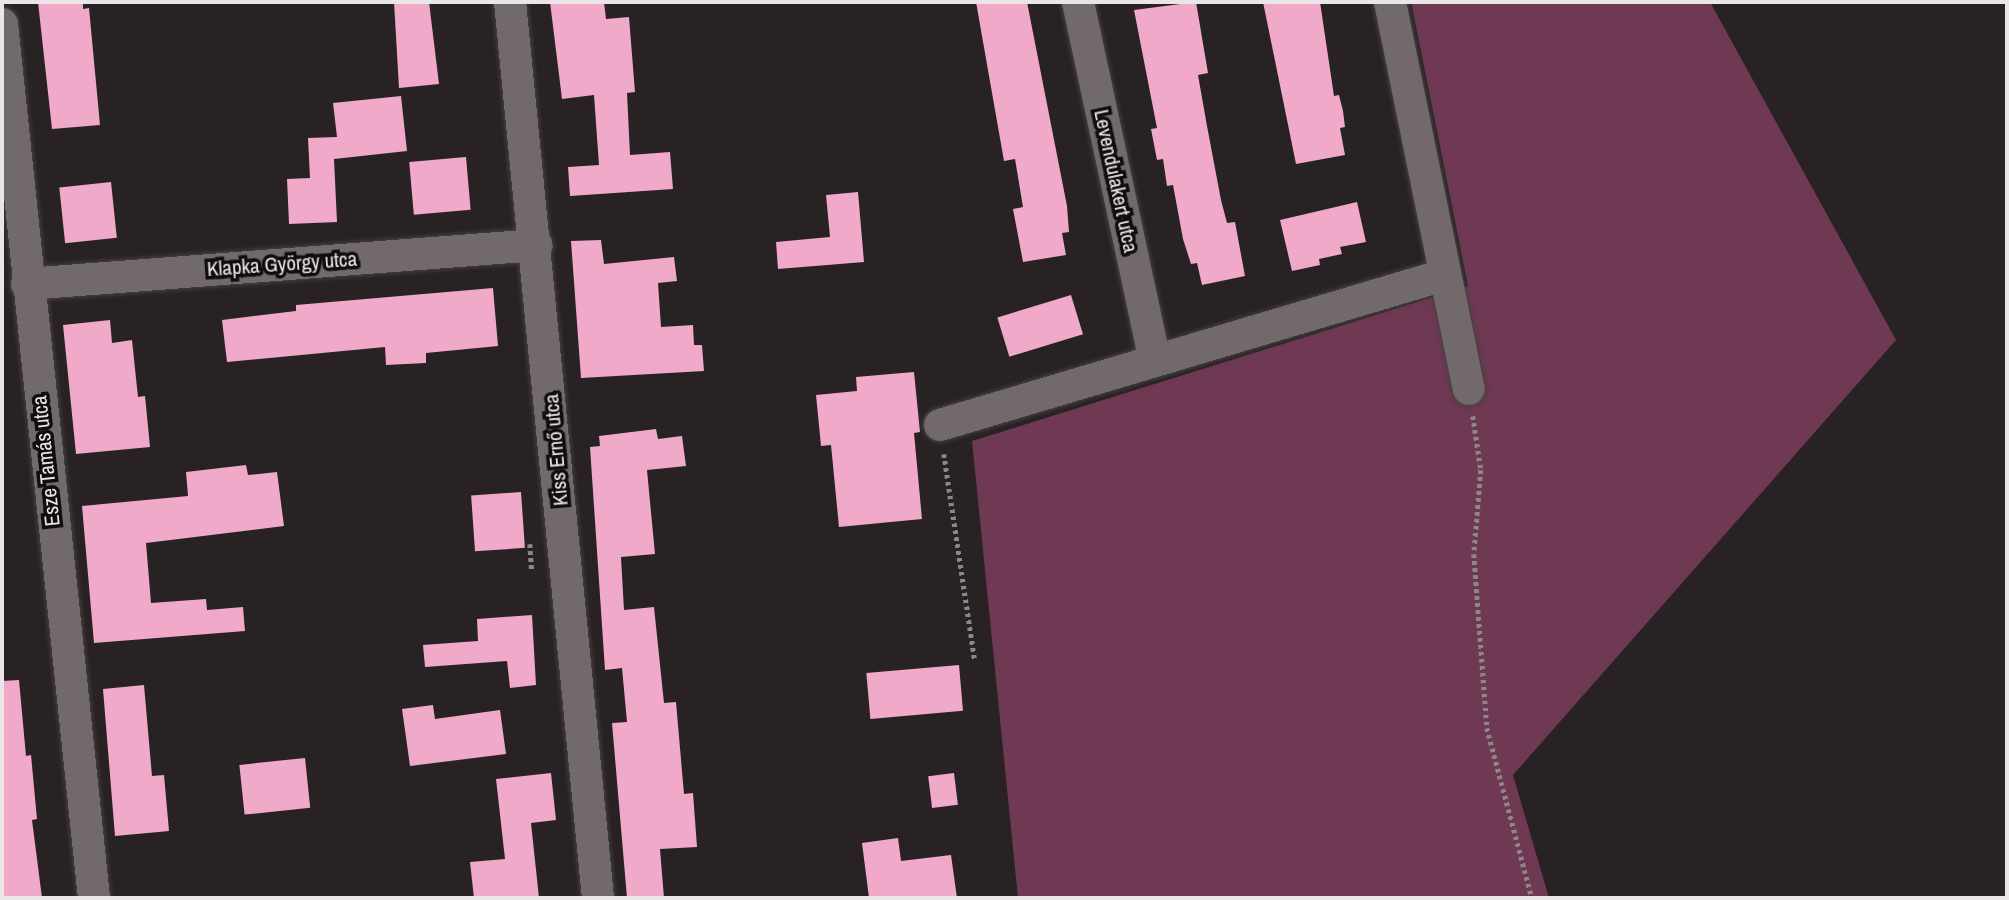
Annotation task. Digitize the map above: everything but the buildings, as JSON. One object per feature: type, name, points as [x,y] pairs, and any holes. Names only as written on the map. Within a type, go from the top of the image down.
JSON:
[{"type":"street","name":"Kiss Ernő utca","points":[[510,2],[537,245],[598,898]]},
{"type":"street","name":"Levendulakert utca","points":[[1078,2],[1155,361]]},
{"type":"street","points":[[1390,2],[1469,389]]},
{"type":"street","name":"Esze Tamás utca","points":[[2,24],[27,284],[94,898]]},
{"type":"street","name":"Klapka György utca","points":[[27,284],[537,245]]},
{"type":"street","points":[[940,425],[1444,275]]},
{"type":"path","points":[[1469,389],[1481,470],[1474,554],[1487,728],[1532,898]]},
{"type":"path","points":[[940,425],[975,661]]},
{"type":"path","points":[[529,537],[533,577]]},
{"type":"shaded area","points":[[1411,2],[1710,2],[1896,340],[1513,775],[1549,898],[1018,898],[972,441],[1468,286]]}]
